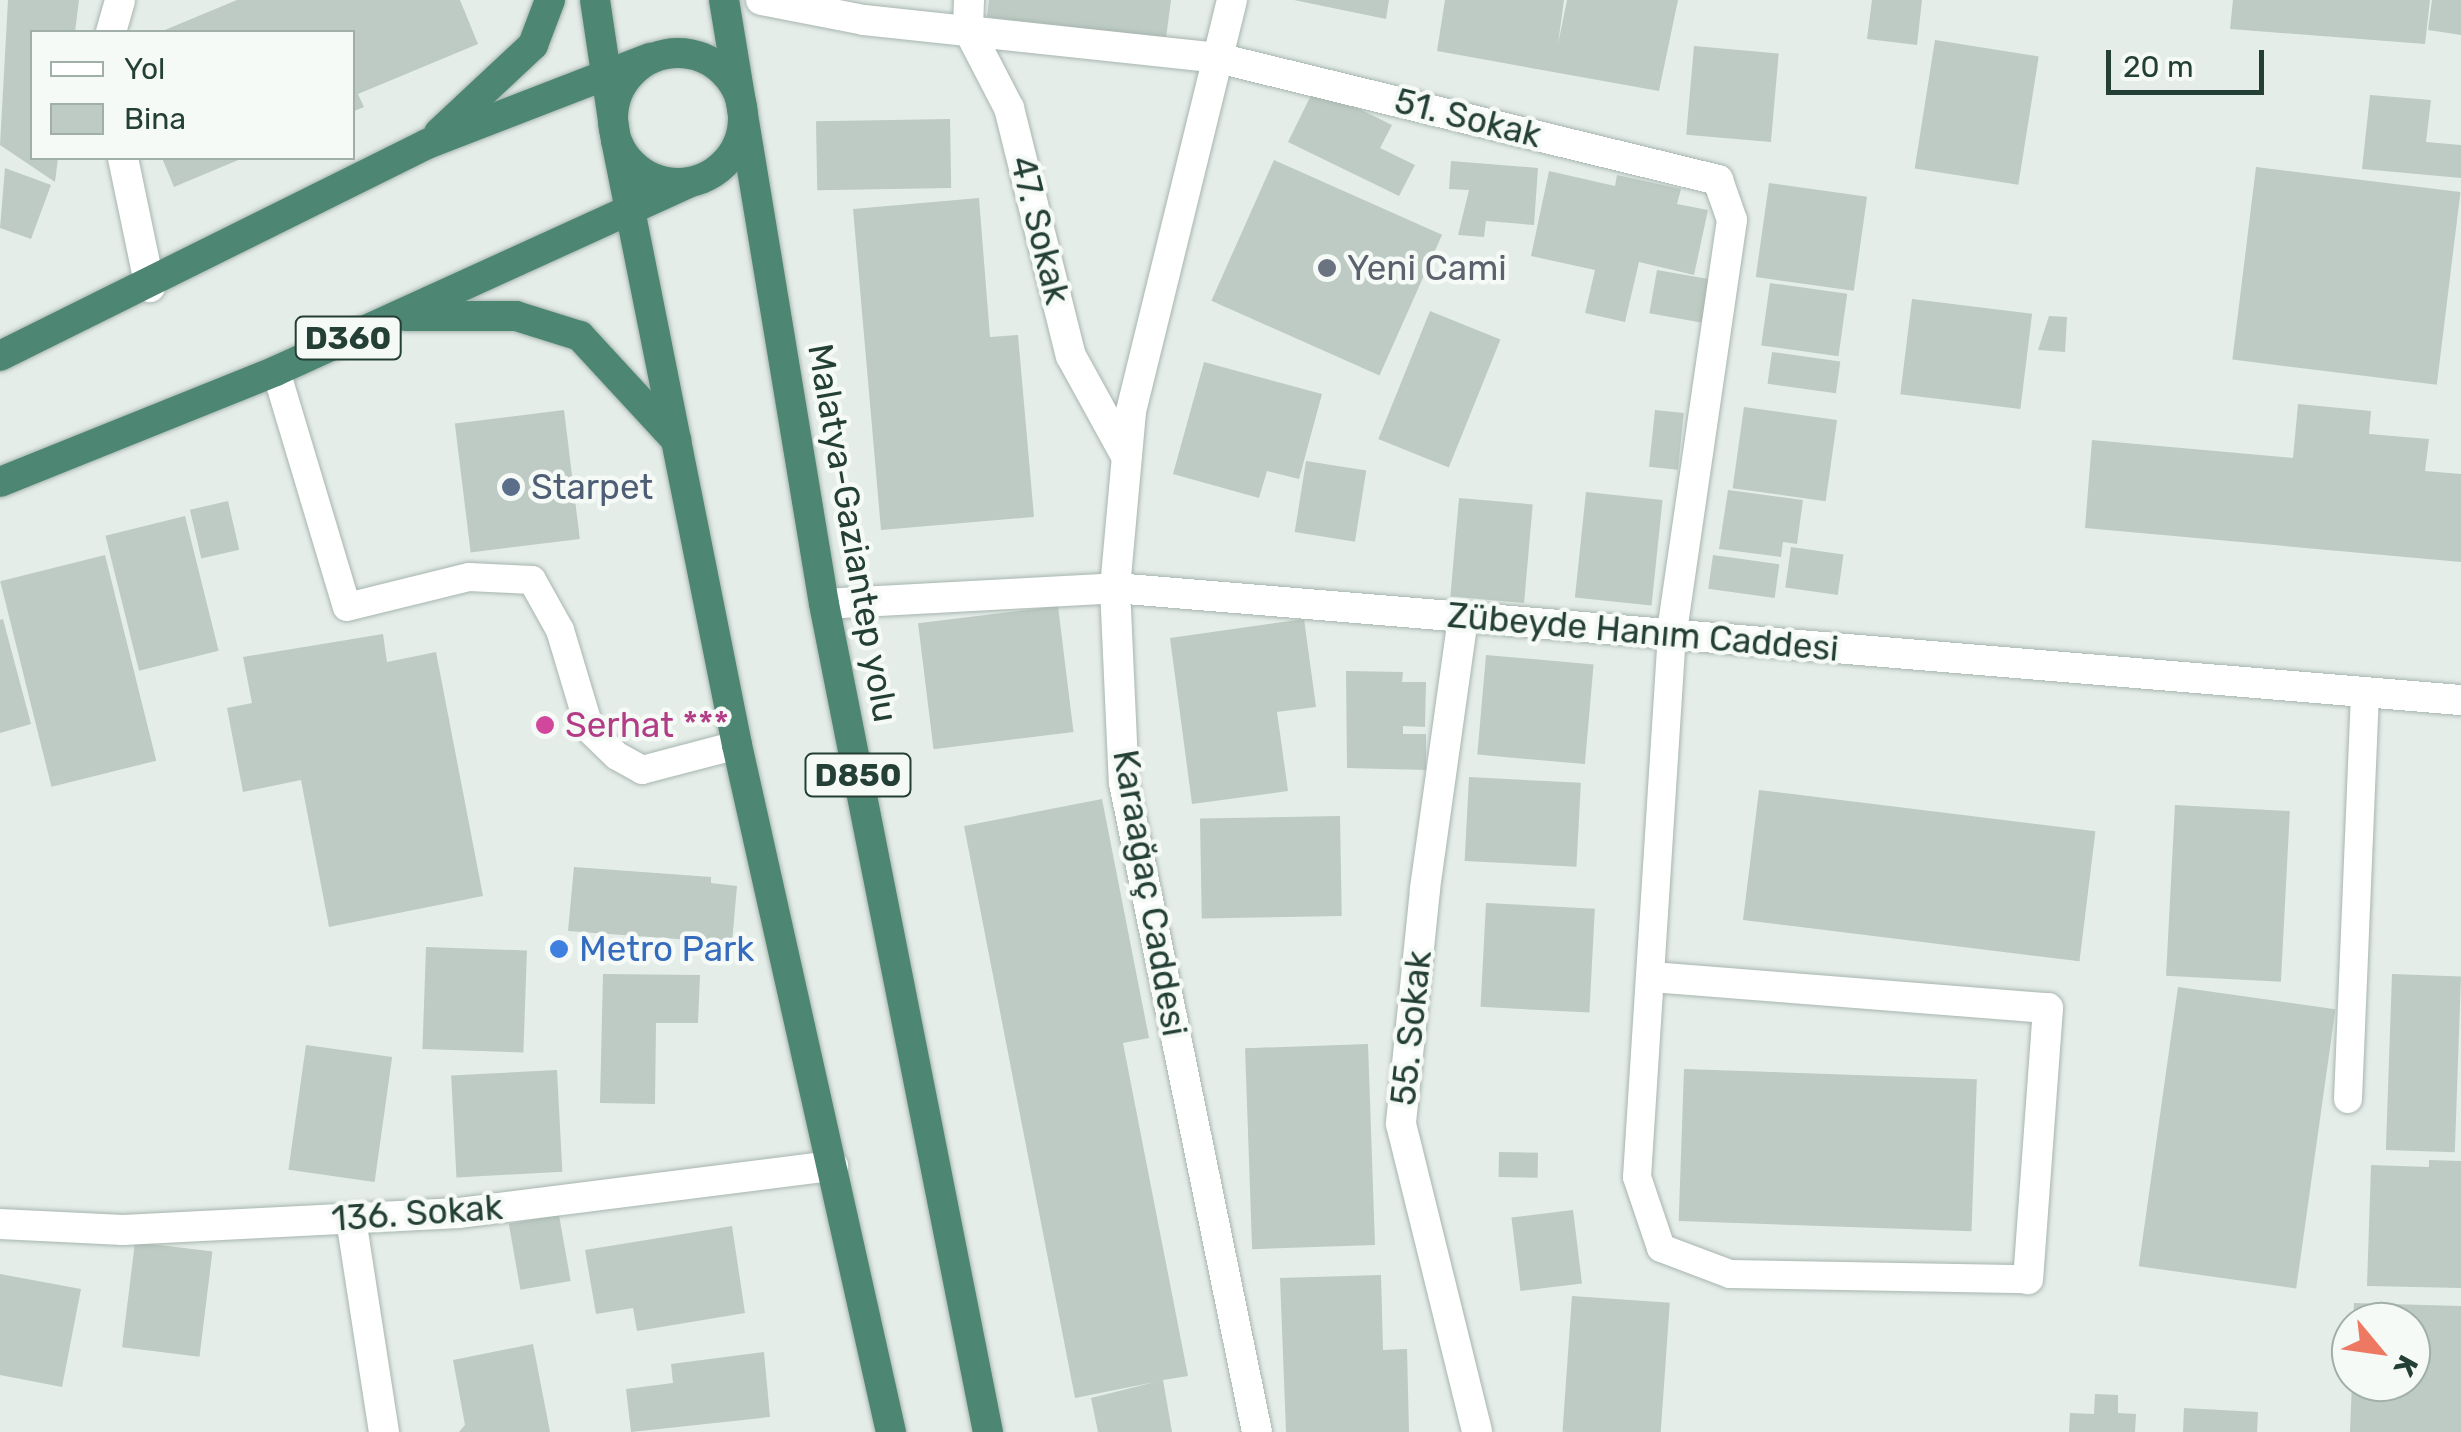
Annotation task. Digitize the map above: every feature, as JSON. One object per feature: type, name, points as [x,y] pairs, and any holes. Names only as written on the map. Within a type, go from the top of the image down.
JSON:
[{"type":"highway","points":[[428,144],[533,46],[550,0]]},
{"type":"highway","points":[[0,356],[150,286],[428,144],[606,76],[650,58],[681,52],[712,62],[735,85],[743,116],[737,146],[718,170],[690,182],[659,181],[632,166],[616,140],[606,76],[594,0]]},
{"type":"highway","name":"Malatya-Gaziantep yolu","points":[[724,0],[824,604],[988,1432]]},
{"type":"highway","points":[[616,140],[612,108],[626,78],[650,58]]},
{"type":"highway","name":"D850","points":[[616,140],[737,745],[891,1432]]},
{"type":"highway","name":"D360","points":[[0,482],[276,371],[690,182]]},
{"type":"highway","points":[[398,316],[516,316],[580,336],[679,443]]},
{"type":"street","points":[[112,30],[120,0]]},
{"type":"street","name":"51. Sokak","points":[[761,0],[864,20],[969,15],[1218,58],[1718,180],[1732,220],[1672,633]]},
{"type":"street","name":"Karaağaç Caddesi","points":[[1232,0],[1130,412],[1114,588],[1124,783],[1257,1432]]},
{"type":"street","name":"47. Sokak","points":[[969,15],[1010,108],[1071,356],[1126,456]]},
{"type":"street","points":[[123,160],[150,286]]},
{"type":"street","name":"Zübeyde Hanım Caddesi","points":[[824,604],[1114,588],[2461,700]]},
{"type":"street","name":"55. Sokak","points":[[1464,618],[1424,890],[1401,1124],[1477,1432]]},
{"type":"street","points":[[1651,977],[2048,1008],[2028,1279]]},
{"type":"street","name":"136. Sokak","points":[[0,1224],[122,1230],[459,1213],[833,1166]]},
{"type":"street","points":[[350,1219],[384,1432]]},
{"type":"lane","points":[[276,371],[347,607],[470,577],[532,580],[560,630],[590,730],[617,756],[642,770],[737,745]]},
{"type":"lane","points":[[1672,633],[1638,1178],[1661,1248],[1730,1274],[2028,1279]]},
{"type":"lane","points":[[2348,1099],[2365,693]]},
{"type":"building","points":[[8,0],[79,0],[75,30],[30,30],[30,160],[58,160],[55,182],[0,145]]},
{"type":"building","points":[[237,0],[460,0],[478,44],[358,94],[364,107],[355,111],[355,30],[165,30]]},
{"type":"building","points":[[989,0],[1171,0],[1166,38],[987,17]]},
{"type":"building","points":[[1294,0],[1389,0],[1386,19]]},
{"type":"building","points":[[1445,0],[1564,0],[1558,44],[1567,0],[1678,0],[1659,91],[1437,51]]},
{"type":"building","points":[[1872,0],[1922,0],[1917,45],[1867,39]]},
{"type":"building","points":[[2233,0],[2430,0],[2425,44],[2230,29]]},
{"type":"building","points":[[2432,0],[2461,0],[2461,35],[2428,30]]},
{"type":"building","points":[[1935,40],[2039,56],[2018,185],[1915,168]]},
{"type":"building","points":[[1694,46],[1779,53],[1771,142],[1686,135]]},
{"type":"building","points":[[1315,87],[1392,125],[1380,148],[1415,165],[1399,196],[1288,142]]},
{"type":"building","points":[[2370,95],[2431,100],[2426,142],[2461,145],[2461,178],[2362,169]]},
{"type":"building","points":[[950,119],[951,188],[817,190],[816,121]]},
{"type":"building","points":[[163,160],[238,160],[174,187]]},
{"type":"building","name":"Yeni Cami","points":[[1274,160],[1442,235],[1379,376],[1211,301]]},
{"type":"building","points":[[1451,161],[1538,168],[1534,225],[1486,221],[1484,237],[1458,235],[1469,190],[1449,189]]},
{"type":"building","points":[[2256,167],[2460,192],[2437,385],[2232,360]]},
{"type":"building","points":[[5,168],[51,185],[31,239],[0,228]]},
{"type":"building","points":[[1549,171],[1615,186],[1617,175],[1681,189],[1677,204],[1708,210],[1694,275],[1639,262],[1625,322],[1585,313],[1595,270],[1531,256]]},
{"type":"building","points":[[1769,183],[1867,197],[1854,291],[1756,277]]},
{"type":"building","points":[[979,198],[990,337],[1018,335],[1034,517],[881,530],[853,209]]},
{"type":"building","points":[[1657,270],[1714,280],[1706,323],[1649,313]]},
{"type":"building","points":[[1770,283],[1847,294],[1838,356],[1761,345]]},
{"type":"building","points":[[1912,299],[2032,314],[2020,409],[1900,394]]},
{"type":"building","points":[[1430,311],[1500,339],[1449,467],[1378,439]]},
{"type":"building","points":[[2049,316],[2067,317],[2065,352],[2038,350]]},
{"type":"building","points":[[1772,352],[1840,362],[1836,393],[1768,384]]},
{"type":"building","points":[[1204,362],[1322,394],[1299,479],[1267,471],[1259,498],[1173,474]]},
{"type":"building","points":[[2298,404],[2371,411],[2369,434],[2429,439],[2425,471],[2461,474],[2461,562],[2085,528],[2092,440],[2293,458]]},
{"type":"building","points":[[1744,407],[1837,420],[1826,501],[1733,488]]},
{"type":"building","points":[[564,410],[580,539],[471,552],[455,423]]},
{"type":"building","points":[[1655,410],[1684,413],[1678,470],[1649,467]]},
{"type":"building","points":[[1306,461],[1366,471],[1355,542],[1295,532]]},
{"type":"building","points":[[1728,490],[1803,500],[1797,544],[1783,542],[1781,557],[1719,549]]},
{"type":"building","points":[[1586,492],[1663,500],[1651,605],[1575,597]]},
{"type":"building","points":[[1459,498],[1533,504],[1524,603],[1450,597]]},
{"type":"building","points":[[228,501],[239,550],[201,558],[190,510]]},
{"type":"building","points":[[185,516],[219,651],[139,671],[105,536]]},
{"type":"building","points":[[1791,547],[1843,554],[1838,595],[1785,588]]},
{"type":"building","points":[[105,555],[156,761],[51,787],[0,581]]},
{"type":"building","points":[[1713,555],[1779,564],[1775,598],[1708,589]]},
{"type":"building","points":[[1058,606],[1073,732],[934,749],[918,623]]},
{"type":"building","points":[[3,619],[31,724],[0,733],[0,620]]},
{"type":"building","points":[[1304,619],[1316,707],[1277,712],[1288,791],[1192,804],[1170,638]]},
{"type":"building","points":[[383,634],[387,662],[436,652],[483,896],[329,927],[301,780],[243,792],[227,708],[252,703],[243,657]]},
{"type":"building","points":[[1486,655],[1594,664],[1585,764],[1477,755]]},
{"type":"building","points":[[1346,671],[1403,672],[1402,682],[1426,682],[1425,727],[1403,726],[1403,734],[1426,734],[1426,770],[1347,768]]},
{"type":"building","points":[[1469,777],[1581,783],[1576,867],[1465,861]]},
{"type":"building","points":[[1759,790],[2095,831],[2080,961],[1743,920]]},
{"type":"building","points":[[1102,799],[1149,1038],[1123,1043],[1188,1376],[1163,1380],[1172,1432],[1098,1432],[1091,1398],[1155,1382],[1075,1398],[964,826]]},
{"type":"building","points":[[2175,805],[2290,811],[2281,982],[2166,976]]},
{"type":"building","points":[[1340,816],[1342,916],[1202,918],[1200,818]]},
{"type":"building","points":[[574,867],[711,877],[711,883],[737,886],[732,943],[568,931]]},
{"type":"building","points":[[1486,903],[1595,909],[1589,1013],[1481,1007]]},
{"type":"building","points":[[426,947],[527,951],[523,1052],[422,1049]]},
{"type":"building","points":[[603,974],[700,975],[698,1023],[656,1023],[655,1104],[600,1103]]},
{"type":"building","points":[[2392,974],[2461,976],[2455,1152],[2386,1150]]},
{"type":"building","points":[[2178,987],[2335,1009],[2296,1288],[2139,1266]]},
{"type":"building","points":[[1368,1044],[1375,1245],[1252,1249],[1245,1048]]},
{"type":"building","points":[[306,1045],[392,1057],[375,1182],[288,1170]]},
{"type":"building","points":[[1684,1069],[1977,1079],[1972,1231],[1679,1221]]},
{"type":"building","points":[[557,1070],[562,1172],[456,1177],[451,1076]]},
{"type":"building","points":[[1499,1152],[1538,1153],[1538,1178],[1499,1177]]},
{"type":"building","points":[[2429,1160],[2461,1161],[2461,1288],[2367,1286],[2371,1165],[2429,1167]]},
{"type":"building","points":[[1573,1210],[1582,1283],[1520,1291],[1511,1218]]},
{"type":"building","points":[[559,1215],[571,1281],[520,1290],[509,1224]]},
{"type":"building","points":[[732,1226],[745,1313],[637,1331],[633,1308],[596,1314],[585,1250]]},
{"type":"building","points":[[135,1242],[212,1252],[200,1357],[122,1347]]},
{"type":"building","points":[[0,1274],[81,1289],[62,1387],[0,1375]]},
{"type":"building","points":[[1381,1275],[1383,1350],[1407,1349],[1409,1432],[1286,1432],[1280,1278]]},
{"type":"building","points":[[1572,1296],[1670,1303],[1661,1432],[1563,1432]]},
{"type":"building","points":[[2431,1305],[2461,1306],[2461,1432],[2350,1432],[2351,1402],[2431,1402]]},
{"type":"building","points":[[533,1344],[550,1432],[459,1432],[465,1425],[453,1360]]},
{"type":"building","points":[[764,1352],[770,1417],[631,1432],[626,1389],[673,1383],[671,1364]]},
{"type":"building","points":[[2095,1394],[2118,1395],[2118,1413],[2136,1414],[2135,1432],[2069,1432],[2070,1413],[2094,1414]]},
{"type":"building","points":[[2184,1408],[2258,1412],[2257,1432],[2183,1432]]},
{"type":"place","name":"Yeni Cami","points":[[1327,268]]},
{"type":"place","name":"Starpet","points":[[511,487]]},
{"type":"place","name":"Serhat ***","points":[[545,725]]},
{"type":"place","name":"Metro Park","points":[[559,949]]}]
